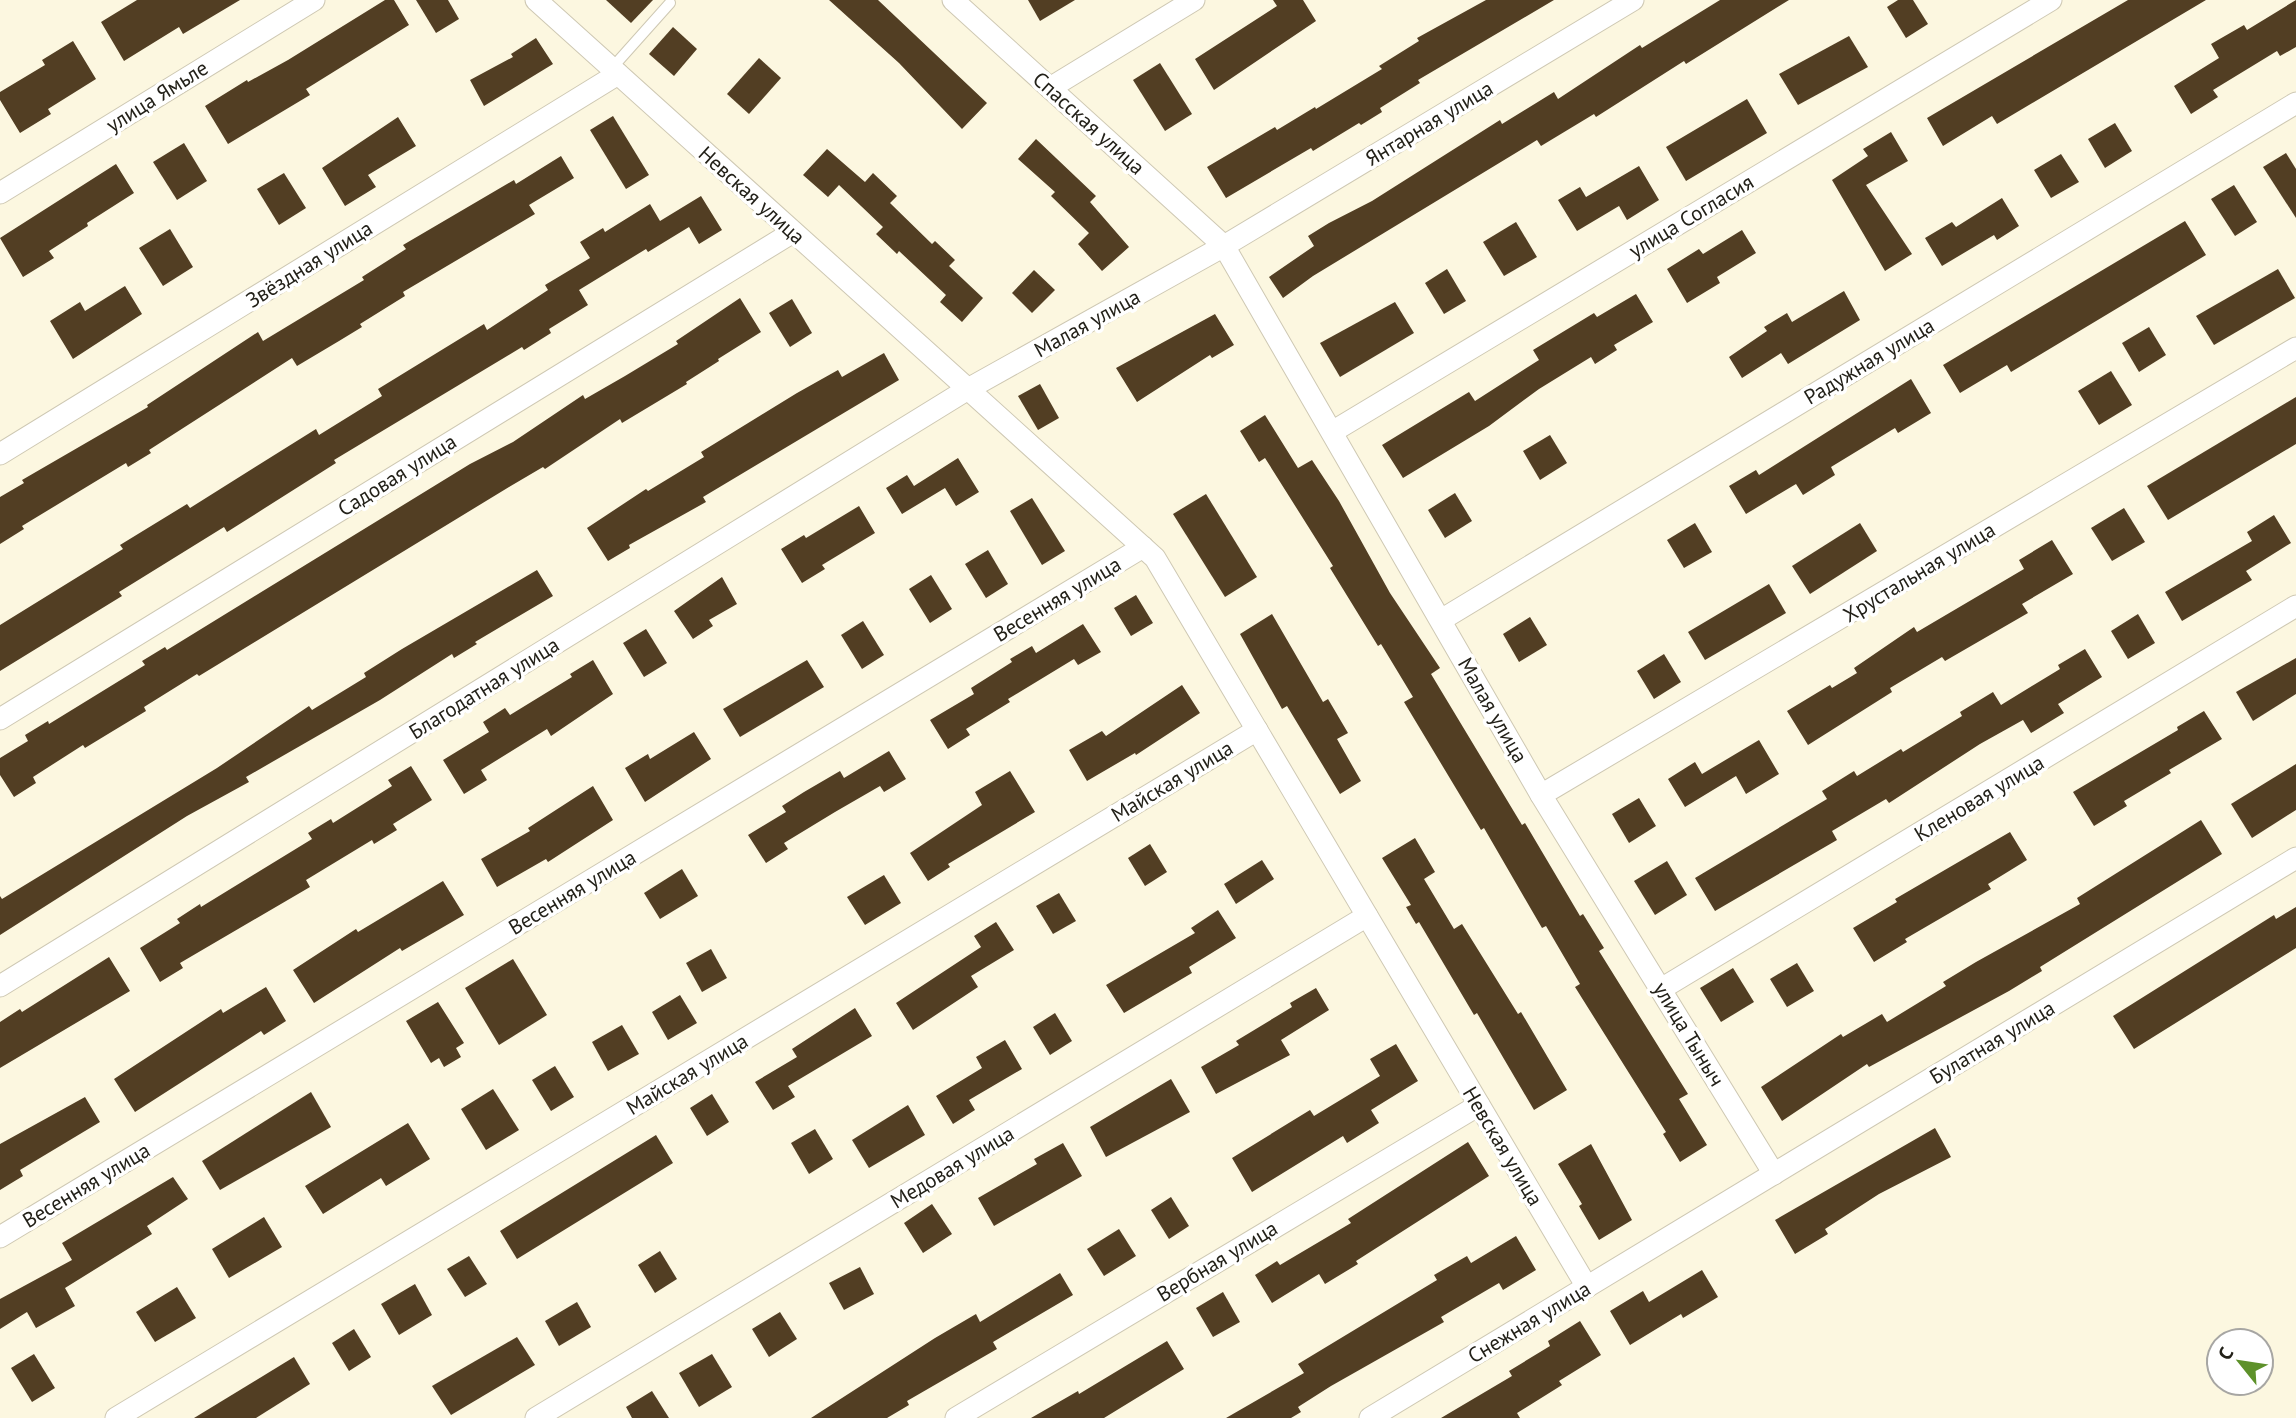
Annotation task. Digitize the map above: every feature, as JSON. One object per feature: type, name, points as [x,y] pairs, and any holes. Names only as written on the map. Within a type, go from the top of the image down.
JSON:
[{"type":"street","name":"улица Ямьле","points":[[0,193],[314,0]]},
{"type":"street","name":"Невская улица","points":[[536,0],[968,389]]},
{"type":"street","name":"Спасская улица","points":[[953,0],[1224,246]]},
{"type":"street","points":[[1050,88],[1194,0]]},
{"type":"street","name":"Янтарная улица","points":[[1224,246],[1633,0]]},
{"type":"street","name":"улица Согласия","points":[[1332,432],[2051,0]]},
{"type":"street","name":"Звёздная улица","points":[[0,454],[615,71]]},
{"type":"street","name":"Радужная улица","points":[[1441,620],[2296,103]]},
{"type":"street","name":"Садовая улица","points":[[0,719],[793,232]]},
{"type":"street","name":"Малая улица","points":[[968,389],[1224,246],[1541,795],[1603,895]]},
{"type":"street","name":"Хрустальная улица","points":[[1541,795],[2296,348]]},
{"type":"street","points":[[968,389],[1155,558],[1367,916]]},
{"type":"street","name":"Благодатная улица","points":[[0,986],[968,389]]},
{"type":"street","name":"Весенняя улица","points":[[0,1237],[1143,547]]},
{"type":"street","name":"Кленовая улица","points":[[1661,989],[2296,606]]},
{"type":"street","name":"Майская улица","points":[[116,1418],[1257,730]]},
{"type":"street","name":"Булатная улица","points":[[1687,1227],[2296,858]]},
{"type":"street","name":"улица Тыныч","points":[[1603,895],[1774,1174]]},
{"type":"street","name":"Невская улица","points":[[1367,916],[1587,1287]]},
{"type":"street","name":"Медовая улица","points":[[536,1418],[1367,916]]},
{"type":"street","name":"Вербная улица","points":[[956,1418],[1479,1105]]},
{"type":"street","name":"Снежная улица","points":[[1370,1418],[1687,1227]]},
{"type":"lane","points":[[615,71],[670,3]]},
{"type":"building","points":[[137,0],[240,0],[183,34],[179,27],[124,61],[101,22]]},
{"type":"building","points":[[385,0],[394,0],[409,25],[306,89],[310,95],[228,144],[205,106],[247,80],[248,82],[288,60]]},
{"type":"building","points":[[416,0],[448,0],[459,19],[436,33]]},
{"type":"building","points":[[606,0],[653,0],[631,23]]},
{"type":"building","points":[[829,0],[878,0],[987,103],[962,129],[899,63]]},
{"type":"building","points":[[1028,0],[1075,0],[1040,21]]},
{"type":"building","points":[[1273,0],[1303,0],[1316,21],[1214,90],[1195,59],[1277,6]]},
{"type":"building","points":[[1486,0],[1554,0],[1418,80],[1420,83],[1380,108],[1382,112],[1361,125],[1359,123],[1313,151],[1311,148],[1226,198],[1207,167],[1275,127],[1277,130],[1315,107],[1316,109],[1382,69],[1379,66],[1419,41],[1417,38]]},
{"type":"building","points":[[1720,0],[1789,0],[1686,64],[1684,61],[1596,117],[1594,114],[1541,146],[1537,140],[1313,276],[1283,298],[1269,277],[1314,246],[1308,236],[1329,223],[1372,201],[1500,120],[1502,124],[1554,92],[1558,99],[1640,45],[1642,48]]},
{"type":"building","points":[[1898,0],[1913,0],[1928,24],[1906,38],[1887,7]]},
{"type":"building","points":[[2128,0],[2206,0],[1997,124],[1992,116],[1943,146],[1927,118]]},
{"type":"building","points":[[2296,0],[2296,47],[2280,56],[2277,51],[2213,90],[2218,97],[2191,114],[2174,86],[2219,58],[2211,44],[2244,25],[2247,30]]},
{"type":"building","points":[[673,27],[697,49],[674,76],[649,54]]},
{"type":"building","points":[[1849,36],[1868,67],[1798,105],[1779,74]]},
{"type":"building","points":[[536,38],[553,64],[484,106],[470,80],[513,57],[511,54]]},
{"type":"building","points":[[73,41],[96,79],[48,109],[51,114],[20,133],[0,100],[0,92],[45,65],[42,60]]},
{"type":"building","points":[[759,58],[781,78],[749,114],[727,94]]},
{"type":"building","points":[[1160,63],[1192,114],[1165,131],[1133,80]]},
{"type":"building","points":[[1747,99],[1767,133],[1686,181],[1666,147]]},
{"type":"building","points":[[613,116],[649,175],[626,189],[590,130]]},
{"type":"building","points":[[398,117],[416,146],[368,175],[376,187],[345,206],[322,168]]},
{"type":"building","points":[[2115,123],[2132,151],[2105,168],[2088,139]]},
{"type":"building","points":[[1891,132],[1908,161],[1866,185],[1912,254],[1885,271],[1832,180],[1868,156],[1863,149]]},
{"type":"building","points":[[1036,139],[1096,196],[1090,202],[1129,247],[1102,271],[1078,244],[1089,233],[1051,196],[1055,192],[1018,159]]},
{"type":"building","points":[[184,143],[207,181],[177,200],[153,162]]},
{"type":"building","points":[[827,149],[865,182],[873,173],[897,196],[890,203],[932,244],[935,241],[955,260],[949,266],[983,298],[962,322],[940,302],[946,295],[899,251],[897,254],[876,234],[883,227],[839,185],[828,197],[803,175]]},
{"type":"building","points":[[2286,153],[2296,169],[2296,218],[2263,167]]},
{"type":"building","points":[[2061,154],[2079,182],[2051,198],[2034,170]]},
{"type":"building","points":[[561,156],[574,178],[529,205],[535,214],[403,292],[405,296],[360,324],[362,327],[297,366],[292,358],[149,450],[151,453],[128,467],[126,463],[22,526],[24,529],[0,544],[0,497],[24,483],[22,480],[148,407],[147,405],[258,332],[263,341],[364,280],[362,277],[406,249],[403,245],[514,180],[516,184]]},
{"type":"building","points":[[116,164],[134,193],[49,251],[54,258],[23,277],[0,238]]},
{"type":"building","points":[[1639,166],[1659,200],[1627,220],[1619,206],[1577,231],[1558,200],[1580,187],[1586,197]]},
{"type":"building","points":[[284,173],[306,208],[279,225],[257,189]]},
{"type":"building","points":[[2234,185],[2257,222],[2235,236],[2211,199]]},
{"type":"building","points":[[701,196],[722,230],[699,244],[689,227],[648,252],[646,249],[579,290],[588,305],[549,329],[551,333],[524,350],[522,347],[334,460],[336,463],[227,532],[224,527],[119,592],[122,596],[0,671],[0,625],[123,549],[120,545],[187,504],[190,508],[316,429],[319,435],[382,396],[378,389],[484,324],[487,330],[548,290],[545,285],[590,258],[580,242],[603,228],[605,232],[650,204],[660,221]]},
{"type":"building","points":[[2002,198],[2019,226],[1997,240],[1994,235],[1942,266],[1925,238],[1952,222],[1956,227]]},
{"type":"building","points":[[2185,221],[2206,255],[2011,372],[2007,365],[1960,393],[1943,365]]},
{"type":"building","points":[[1516,222],[1537,257],[1504,276],[1483,242]]},
{"type":"building","points":[[170,229],[193,267],[163,286],[139,248]]},
{"type":"building","points":[[1742,230],[1756,253],[1717,277],[1720,283],[1687,303],[1667,269],[1699,249],[1703,254]]},
{"type":"building","points":[[1447,269],[1466,301],[1444,314],[1425,283]]},
{"type":"building","points":[[2278,269],[2295,298],[2214,345],[2196,316]]},
{"type":"building","points":[[1034,270],[1055,290],[1032,313],[1012,293]]},
{"type":"building","points":[[125,286],[142,314],[73,359],[50,321],[80,302],[85,311]]},
{"type":"building","points":[[1844,291],[1860,320],[1788,364],[1781,353],[1742,378],[1729,357],[1767,331],[1764,327],[1787,313],[1792,322]]},
{"type":"building","points":[[1636,294],[1653,322],[1614,345],[1617,350],[1595,364],[1591,357],[1539,389],[1489,426],[1403,478],[1382,445],[1469,392],[1475,401],[1539,360],[1533,350],[1594,313],[1597,317]]},
{"type":"building","points":[[740,298],[761,332],[718,359],[719,361],[686,382],[687,384],[622,423],[620,419],[545,469],[543,467],[509,487],[199,676],[197,674],[144,707],[146,711],[85,748],[83,745],[33,777],[36,783],[14,797],[0,775],[0,758],[28,741],[25,735],[48,721],[49,724],[145,665],[142,661],[165,647],[167,650],[470,464],[513,442],[583,395],[585,399],[678,344],[676,341]]},
{"type":"building","points":[[792,299],[812,333],[790,347],[769,313]]},
{"type":"building","points":[[1395,302],[1414,333],[1340,377],[1320,343]]},
{"type":"building","points":[[1215,314],[1234,345],[1212,358],[1210,355],[1137,402],[1116,368]]},
{"type":"building","points":[[2149,327],[2166,355],[2139,372],[2122,343]]},
{"type":"building","points":[[884,353],[899,380],[703,497],[706,502],[629,545],[630,548],[608,561],[587,528],[646,489],[648,491],[704,457],[701,452],[797,393],[838,370],[842,377]]},
{"type":"building","points":[[2111,371],[2132,405],[2099,425],[2078,391]]},
{"type":"building","points":[[1911,379],[1931,413],[1898,433],[1895,428],[1831,467],[1835,475],[1803,495],[1796,484],[1746,514],[1729,486],[1756,470],[1759,475]]},
{"type":"building","points":[[1040,384],[1059,418],[1038,430],[1018,396]]},
{"type":"building","points":[[2296,397],[2296,444],[2168,520],[2147,486]]},
{"type":"building","points":[[1265,415],[1298,468],[1312,460],[1339,501],[1390,593],[1440,668],[1431,674],[1522,825],[1525,823],[1580,916],[1583,914],[1604,948],[1599,951],[1688,1094],[1679,1099],[1707,1145],[1680,1162],[1663,1134],[1666,1132],[1575,987],[1580,984],[1546,926],[1542,928],[1484,828],[1481,830],[1404,702],[1413,697],[1381,644],[1378,646],[1330,568],[1333,566],[1265,458],[1259,462],[1240,431]]},
{"type":"building","points":[[1550,435],[1567,463],[1540,480],[1523,451]]},
{"type":"building","points":[[958,458],[979,492],[956,506],[945,488],[902,514],[886,488],[907,475],[914,486]]},
{"type":"building","points":[[1455,493],[1472,521],[1445,538],[1428,510]]},
{"type":"building","points":[[1206,494],[1257,577],[1225,597],[1173,514]]},
{"type":"building","points":[[1032,498],[1065,551],[1042,565],[1010,511]]},
{"type":"building","points":[[859,506],[875,533],[822,565],[825,569],[802,583],[781,549],[804,535],[806,538]]},
{"type":"building","points":[[2124,508],[2145,542],[2112,561],[2091,528]]},
{"type":"building","points":[[2274,515],[2291,543],[2246,571],[2252,580],[2182,621],[2165,592],[2252,541],[2247,532]]},
{"type":"building","points":[[1695,523],[1712,552],[1684,568],[1667,540]]},
{"type":"building","points":[[1860,523],[1877,551],[1810,594],[1792,566]]},
{"type":"building","points":[[2052,540],[2073,574],[2022,604],[2028,613],[1945,661],[1942,657],[1890,688],[1892,692],[1808,745],[1787,711],[1830,685],[1832,688],[1857,673],[1854,668],[1914,627],[1917,632],[2024,569],[2019,560]]},
{"type":"building","points":[[988,550],[1008,584],[986,598],[965,564]]},
{"type":"building","points":[[537,570],[553,596],[475,642],[477,644],[454,658],[452,654],[380,700],[246,777],[249,782],[187,816],[0,935],[0,896],[2,899],[217,768],[309,706],[312,710],[366,677],[364,673],[402,649]]},
{"type":"building","points":[[931,575],[952,609],[930,623],[909,589]]},
{"type":"building","points":[[722,577],[737,604],[709,620],[713,626],[693,639],[674,611]]},
{"type":"building","points":[[1769,584],[1786,613],[1705,660],[1688,632]]},
{"type":"building","points":[[1136,595],[1153,623],[1131,636],[1114,608]]},
{"type":"building","points":[[1272,614],[1323,702],[1328,699],[1348,733],[1337,739],[1361,781],[1340,794],[1287,706],[1282,709],[1240,634]]},
{"type":"building","points":[[2138,614],[2155,643],[2128,659],[2111,631]]},
{"type":"building","points":[[1530,617],[1547,645],[1519,662],[1503,634]]},
{"type":"building","points":[[863,621],[884,655],[862,669],[841,635]]},
{"type":"building","points":[[1083,624],[1101,652],[1078,665],[1074,659],[1008,699],[1010,702],[966,729],[970,735],[948,749],[930,720],[974,694],[971,688],[1012,662],[1010,659],[1032,646],[1036,653]]},
{"type":"building","points":[[646,629],[667,663],[644,677],[623,643]]},
{"type":"building","points":[[2085,649],[2102,677],[2058,704],[2064,713],[2031,733],[2023,720],[1980,744],[1889,803],[1886,799],[1832,831],[1837,840],[1715,911],[1695,878],[1827,799],[1822,791],[1854,771],[1857,776],[1901,749],[1903,752],[1962,716],[1960,712],[1993,692],[2001,705],[2060,669],[2058,665]]},
{"type":"building","points":[[1664,654],[1681,682],[1654,699],[1637,671]]},
{"type":"building","points":[[2296,658],[2296,694],[2253,721],[2236,692]]},
{"type":"building","points":[[593,660],[613,694],[551,736],[547,729],[481,770],[487,780],[464,794],[443,760],[489,732],[483,722],[505,708],[510,715],[572,677],[570,674]]},
{"type":"building","points":[[807,660],[824,687],[740,737],[723,709]]},
{"type":"building","points":[[1182,685],[1200,713],[1136,755],[1135,753],[1087,781],[1069,750],[1102,731],[1106,736]]},
{"type":"building","points":[[2204,711],[2222,739],[2169,770],[2171,773],[2124,801],[2127,806],[2094,826],[2073,792],[2178,730],[2177,727]]},
{"type":"building","points":[[694,732],[711,759],[645,802],[625,768],[648,754],[650,759]]},
{"type":"building","points":[[1759,740],[1779,774],[1746,794],[1736,776],[1685,807],[1668,779],[1695,762],[1702,774]]},
{"type":"building","points":[[889,751],[906,779],[884,792],[880,786],[835,812],[784,843],[788,849],[766,863],[748,835],[786,812],[782,806],[804,792],[840,771],[844,778]]},
{"type":"building","points":[[2296,764],[2296,810],[2252,838],[2231,804]]},
{"type":"building","points":[[411,766],[432,800],[393,824],[397,830],[374,844],[372,840],[306,880],[310,887],[180,963],[183,968],[160,982],[140,948],[180,923],[177,919],[200,904],[201,907],[312,839],[308,833],[331,819],[333,823],[392,786],[388,780]]},
{"type":"building","points":[[1010,771],[1035,812],[948,864],[950,867],[928,881],[910,853],[982,805],[975,792]]},
{"type":"building","points":[[593,786],[613,820],[548,862],[546,859],[497,887],[481,859],[530,831],[528,828]]},
{"type":"building","points":[[1639,798],[1656,826],[1629,843],[1612,814]]},
{"type":"building","points":[[2201,820],[2222,854],[2040,967],[2042,971],[1869,1067],[1867,1064],[1782,1121],[1761,1087],[1841,1034],[1843,1037],[1882,1014],[1887,1022],[1946,986],[1943,982],[2080,904],[2077,898]]},
{"type":"building","points":[[2010,832],[2027,860],[1988,884],[1991,889],[1905,939],[1907,942],[1874,962],[1853,928],[1897,902],[1895,899]]},
{"type":"building","points":[[1415,838],[1435,872],[1424,879],[1454,929],[1462,924],[1518,1014],[1521,1012],[1567,1090],[1534,1110],[1477,1013],[1474,1015],[1419,922],[1416,924],[1406,907],[1411,905],[1382,858]]},
{"type":"building","points":[[1150,844],[1167,872],[1145,886],[1128,858]]},
{"type":"building","points":[[1262,860],[1274,879],[1236,904],[1224,884]]},
{"type":"building","points":[[1667,861],[1687,895],[1655,915],[1634,881]]},
{"type":"building","points":[[682,869],[698,896],[660,919],[644,893]]},
{"type":"building","points":[[884,875],[901,903],[865,925],[847,897]]},
{"type":"building","points":[[443,881],[464,915],[402,951],[400,948],[314,1003],[293,970],[356,929],[358,932]]},
{"type":"building","points":[[1059,893],[1076,921],[1053,934],[1036,906]]},
{"type":"building","points":[[2296,907],[2296,948],[2134,1049],[2113,1016],[2274,915],[2276,919]]},
{"type":"building","points":[[1218,910],[1236,938],[1189,967],[1192,973],[1124,1013],[1106,985],[1195,933],[1191,928]]},
{"type":"building","points":[[996,922],[1014,950],[971,976],[978,987],[913,1030],[896,1003],[981,947],[974,936]]},
{"type":"building","points":[[711,949],[727,978],[702,992],[686,963]]},
{"type":"building","points":[[109,957],[130,991],[0,1068],[0,1022],[20,1009],[22,1012]]},
{"type":"building","points":[[513,959],[547,1015],[499,1045],[465,988]]},
{"type":"building","points":[[1797,963],[1814,991],[1787,1007],[1770,979]]},
{"type":"building","points":[[1733,968],[1754,1002],[1721,1022],[1700,988]]},
{"type":"building","points":[[266,987],[286,1021],[264,1035],[261,1031],[135,1112],[114,1079],[221,1009],[223,1013]]},
{"type":"building","points":[[1316,988],[1329,1010],[1281,1040],[1290,1055],[1216,1094],[1201,1067],[1239,1045],[1236,1041],[1292,1007],[1290,1003]]},
{"type":"building","points":[[680,995],[697,1023],[668,1040],[652,1012]]},
{"type":"building","points":[[438,1002],[464,1043],[456,1048],[461,1057],[444,1067],[439,1058],[431,1063],[406,1021]]},
{"type":"building","points":[[855,1008],[872,1036],[788,1086],[795,1097],[773,1110],[755,1082],[797,1057],[792,1049]]},
{"type":"building","points":[[1055,1013],[1072,1041],[1050,1055],[1033,1027]]},
{"type":"building","points":[[622,1025],[639,1054],[608,1071],[592,1042]]},
{"type":"building","points":[[1005,1040],[1022,1069],[969,1100],[975,1110],[953,1124],[936,1096],[982,1068],[976,1057]]},
{"type":"building","points":[[1396,1044],[1418,1081],[1371,1110],[1379,1123],[1347,1143],[1343,1136],[1252,1192],[1232,1158],[1310,1110],[1314,1116],[1380,1076],[1370,1059]]},
{"type":"building","points":[[555,1066],[574,1097],[551,1111],[532,1080]]},
{"type":"building","points":[[1171,1079],[1190,1112],[1106,1157],[1090,1127]]},
{"type":"building","points":[[493,1089],[519,1130],[486,1150],[461,1109]]},
{"type":"building","points":[[311,1092],[331,1127],[220,1190],[202,1161]]},
{"type":"building","points":[[712,1094],[729,1122],[707,1136],[690,1108]]},
{"type":"building","points":[[85,1097],[100,1122],[20,1170],[23,1176],[0,1190],[0,1144]]},
{"type":"building","points":[[908,1105],[925,1135],[869,1168],[852,1140]]},
{"type":"building","points":[[408,1123],[430,1159],[386,1186],[381,1178],[323,1214],[305,1186]]},
{"type":"building","points":[[1935,1128],[1951,1157],[1879,1194],[1825,1229],[1828,1234],[1795,1254],[1775,1220]]},
{"type":"building","points":[[815,1129],[833,1159],[809,1174],[791,1143]]},
{"type":"building","points":[[656,1135],[673,1163],[517,1259],[500,1231]]},
{"type":"building","points":[[1468,1142],[1489,1176],[1356,1261],[1358,1264],[1325,1284],[1319,1274],[1272,1303],[1255,1275],[1277,1261],[1280,1265],[1351,1223],[1348,1219]]},
{"type":"building","points":[[1063,1143],[1082,1176],[994,1226],[978,1198],[1037,1164],[1034,1159]]},
{"type":"building","points":[[1591,1144],[1632,1220],[1599,1240],[1579,1206],[1582,1204],[1558,1164]]},
{"type":"building","points":[[173,1177],[188,1199],[147,1226],[152,1234],[65,1288],[75,1306],[36,1328],[27,1312],[0,1329],[0,1299],[72,1260],[62,1243]]},
{"type":"building","points":[[1171,1197],[1189,1226],[1169,1239],[1151,1210]]},
{"type":"building","points":[[932,1204],[952,1234],[923,1253],[904,1223]]},
{"type":"building","points":[[264,1217],[282,1247],[229,1278],[212,1249]]},
{"type":"building","points":[[1119,1229],[1136,1256],[1104,1276],[1087,1249]]},
{"type":"building","points":[[1516,1236],[1536,1270],[1503,1290],[1499,1283],[1441,1317],[1444,1322],[1331,1386],[1298,1407],[1301,1412],[1291,1418],[1226,1418],[1304,1373],[1298,1364],[1437,1280],[1434,1275],[1467,1256],[1471,1263]]},
{"type":"building","points":[[660,1251],[677,1279],[655,1293],[638,1265]]},
{"type":"building","points":[[469,1256],[487,1284],[465,1297],[447,1269]]},
{"type":"building","points":[[860,1267],[874,1294],[844,1310],[829,1283]]},
{"type":"building","points":[[1702,1270],[1718,1297],[1683,1318],[1681,1314],[1630,1345],[1610,1311],[1643,1291],[1649,1302]]},
{"type":"building","points":[[1060,1273],[1073,1295],[993,1342],[997,1349],[907,1401],[909,1405],[887,1418],[811,1418],[976,1314],[980,1322]]},
{"type":"building","points":[[415,1284],[432,1315],[399,1335],[381,1304]]},
{"type":"building","points":[[177,1287],[196,1318],[155,1342],[136,1312]]},
{"type":"building","points":[[1223,1292],[1240,1322],[1213,1337],[1196,1308]]},
{"type":"building","points":[[577,1302],[591,1327],[559,1346],[545,1321]]},
{"type":"building","points":[[780,1312],[797,1339],[769,1357],[752,1329]]},
{"type":"building","points":[[1580,1321],[1601,1355],[1559,1381],[1562,1385],[1517,1413],[1520,1418],[1441,1418],[1512,1376],[1509,1371],[1550,1346],[1548,1341]]},
{"type":"building","points":[[354,1329],[371,1357],[349,1371],[332,1343]]},
{"type":"building","points":[[517,1337],[535,1365],[451,1415],[432,1386]]},
{"type":"building","points":[[1167,1341],[1184,1369],[1104,1418],[1031,1418],[1078,1391],[1079,1394]]},
{"type":"building","points":[[34,1354],[55,1388],[32,1402],[11,1368]]},
{"type":"building","points":[[712,1354],[732,1387],[699,1407],[679,1373]]},
{"type":"building","points":[[294,1357],[310,1384],[256,1418],[194,1418]]},
{"type":"building","points":[[652,1391],[669,1418],[632,1418],[626,1407]]}]
